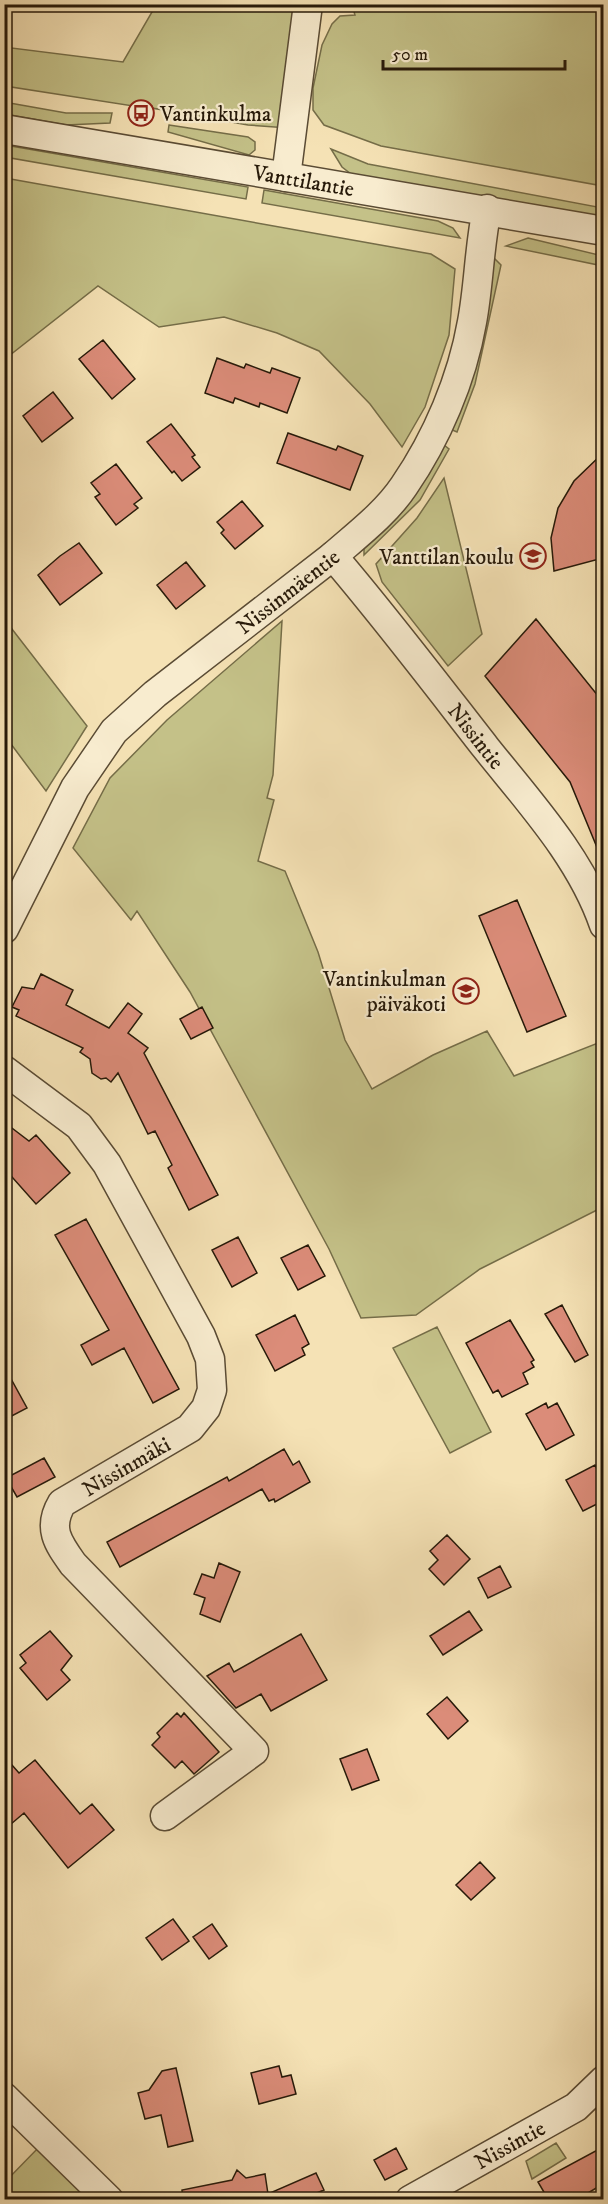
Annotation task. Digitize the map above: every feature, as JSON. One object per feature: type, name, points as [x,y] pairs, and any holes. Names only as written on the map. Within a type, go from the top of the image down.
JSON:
[{"type":"street","points":[[286,177],[308,4]]},
{"type":"street","name":"Vanttilantie","points":[[4,129],[487,209],[603,231]]},
{"type":"street","name":"Nissinmäentie","points":[[4,929],[75,788],[114,731],[155,694],[333,556],[360,533],[404,487],[458,380],[472,322],[479,249],[487,209]]},
{"type":"street","name":"Nissintie","points":[[333,556],[567,853],[596,901],[603,925]]},
{"type":"street","name":"Nissinmäki","points":[[4,1070],[79,1126],[107,1164],[201,1336],[210,1359],[212,1390],[206,1408],[190,1428],[62,1503],[54,1522],[58,1542],[73,1564],[254,1751],[165,1816]]},
{"type":"street","name":"Nissintie","points":[[410,2199],[576,2107],[603,2080]]},
{"type":"street","points":[[4,2097],[109,2199]]},
{"type":"shaded area","points":[[156,5],[297,5],[288,128],[248,125],[134,103],[133,106],[5,86],[4,47],[123,62]]},
{"type":"shaded area","points":[[352,5],[603,5],[603,186],[381,146],[324,125],[313,110],[313,88],[322,45],[332,24],[340,16],[355,15]]},
{"type":"shaded area","points":[[4,102],[66,113],[112,113],[110,123],[66,125],[5,114]]},
{"type":"shaded area","points":[[169,125],[248,137],[255,142],[255,150],[249,155],[168,132]]},
{"type":"shaded area","points":[[5,145],[248,187],[246,199],[5,157]]},
{"type":"shaded area","points":[[331,149],[368,164],[603,208],[603,220],[355,177],[342,167]]},
{"type":"shaded area","points":[[5,178],[431,254],[455,269],[449,335],[425,407],[402,447],[370,404],[319,351],[277,333],[224,317],[159,327],[98,286],[5,359]]},
{"type":"shaded area","points":[[264,190],[438,221],[453,228],[460,238],[262,203]]},
{"type":"shaded area","points":[[528,238],[603,256],[603,266],[506,246]]},
{"type":"shaded area","points":[[494,258],[501,265],[475,384],[457,432],[450,429]]},
{"type":"shaded area","points":[[444,445],[449,449],[420,500],[364,555],[364,548]]},
{"type":"shaded area","points":[[444,478],[482,634],[448,666],[382,582],[376,564],[417,518]]},
{"type":"shaded area","points":[[5,620],[87,726],[46,791],[5,736]]},
{"type":"shaded area","points":[[282,621],[273,775],[267,798],[274,800],[258,861],[285,871],[318,952],[345,1040],[372,1089],[433,1055],[487,1031],[514,1076],[603,1041],[603,1207],[480,1269],[416,1315],[361,1318],[329,1249],[190,992],[137,911],[131,920],[73,848],[110,778],[167,720]]},
{"type":"shaded area","points":[[437,1327],[491,1432],[450,1453],[393,1348]]},
{"type":"shaded area","points":[[556,2143],[566,2158],[532,2179],[526,2161]]},
{"type":"shaded area","points":[[40,2146],[95,2199],[5,2199],[4,2183]]},
{"type":"building","points":[[103,340],[135,379],[112,399],[79,359]]},
{"type":"building","points":[[217,358],[244,368],[246,364],[270,373],[272,368],[300,378],[287,413],[260,403],[259,407],[235,398],[233,403],[205,393]]},
{"type":"building","points":[[53,392],[73,418],[42,442],[23,416]]},
{"type":"building","points":[[171,424],[195,455],[192,457],[200,467],[182,481],[174,471],[172,473],[147,442]]},
{"type":"building","points":[[288,433],[336,450],[338,446],[363,456],[350,490],[277,463]]},
{"type":"building","points":[[603,453],[603,558],[554,571],[551,538],[558,508],[574,481]]},
{"type":"building","points":[[116,464],[142,498],[134,504],[138,508],[116,525],[95,497],[100,494],[91,483]]},
{"type":"building","points":[[242,501],[263,526],[235,549],[221,533],[224,530],[217,522]]},
{"type":"building","points":[[79,543],[102,573],[60,605],[38,575]]},
{"type":"building","points":[[186,562],[205,586],[176,609],[157,585]]},
{"type":"building","points":[[536,619],[603,702],[603,862],[570,782],[485,676]]},
{"type":"building","points":[[517,900],[566,1016],[527,1032],[479,916]]},
{"type":"building","points":[[41,974],[73,990],[66,1005],[109,1028],[128,1003],[142,1014],[128,1033],[148,1048],[144,1053],[218,1195],[189,1210],[168,1168],[172,1165],[155,1131],[148,1134],[118,1073],[111,1082],[106,1078],[101,1079],[92,1073],[90,1059],[80,1052],[83,1048],[16,1016],[19,1010],[12,1007],[22,987],[34,989]]},
{"type":"building","points":[[202,1007],[213,1028],[191,1039],[180,1019]]},
{"type":"building","points":[[4,1122],[29,1141],[36,1135],[70,1173],[36,1204],[4,1168]]},
{"type":"building","points":[[86,1219],[179,1389],[153,1403],[124,1348],[92,1365],[81,1345],[109,1330],[55,1235]]},
{"type":"building","points":[[238,1237],[257,1273],[232,1287],[212,1250]]},
{"type":"building","points":[[308,1245],[325,1276],[298,1290],[281,1258]]},
{"type":"building","points":[[562,1305],[588,1355],[575,1362],[545,1314]]},
{"type":"building","points":[[295,1315],[309,1344],[302,1348],[305,1355],[275,1371],[256,1335]]},
{"type":"building","points":[[510,1320],[534,1360],[531,1362],[534,1367],[523,1373],[528,1384],[502,1397],[498,1390],[493,1393],[466,1343]]},
{"type":"building","points":[[4,1366],[27,1408],[4,1420]]},
{"type":"building","points":[[546,1403],[548,1408],[557,1403],[574,1435],[546,1450],[526,1414]]},
{"type":"building","points":[[284,1449],[293,1465],[299,1461],[310,1482],[275,1502],[274,1499],[269,1501],[262,1489],[120,1567],[107,1542],[227,1477],[229,1481]]},
{"type":"building","points":[[44,1458],[55,1477],[17,1497],[6,1478]]},
{"type":"building","points":[[595,1465],[603,1482],[603,1501],[583,1511],[566,1480]]},
{"type":"building","points":[[447,1535],[470,1559],[444,1585],[429,1569],[438,1560],[430,1551]]},
{"type":"building","points":[[219,1563],[240,1572],[220,1622],[200,1614],[205,1598],[194,1594],[202,1574],[214,1578]]},
{"type":"building","points":[[500,1566],[511,1587],[488,1598],[478,1578]]},
{"type":"building","points":[[469,1611],[482,1630],[443,1655],[430,1636]]},
{"type":"building","points":[[50,1631],[72,1656],[61,1670],[70,1680],[47,1700],[20,1668],[26,1663],[20,1655]]},
{"type":"building","points":[[301,1634],[327,1680],[271,1711],[261,1694],[236,1708],[207,1676],[229,1663],[234,1672]]},
{"type":"building","points":[[447,1697],[468,1721],[448,1739],[427,1714]]},
{"type":"building","points":[[177,1713],[181,1717],[184,1713],[219,1752],[194,1774],[182,1761],[175,1768],[152,1745],[160,1737],[157,1733]]},
{"type":"building","points":[[367,1749],[379,1780],[352,1790],[340,1759]]},
{"type":"building","points":[[4,1756],[19,1773],[35,1760],[80,1814],[92,1804],[114,1830],[68,1868],[24,1813],[4,1830]]},
{"type":"building","points":[[480,1862],[495,1878],[471,1900],[456,1885]]},
{"type":"building","points":[[173,1919],[189,1941],[162,1960],[146,1938]]},
{"type":"building","points":[[212,1924],[227,1946],[209,1959],[193,1937]]},
{"type":"building","points":[[279,2066],[282,2077],[291,2075],[296,2094],[259,2104],[251,2073]]},
{"type":"building","points":[[176,2068],[193,2141],[168,2147],[161,2115],[145,2119],[138,2093],[149,2090],[162,2071]]},
{"type":"building","points":[[603,2147],[603,2184],[578,2199],[548,2199],[538,2182]]},
{"type":"building","points":[[396,2148],[407,2169],[385,2180],[374,2160]]},
{"type":"building","points":[[237,2170],[246,2178],[265,2174],[268,2194],[316,2173],[324,2190],[302,2199],[183,2199],[182,2190],[232,2180]]},
{"type":"place","name":"Vantinkulma","points":[[141,113]]},
{"type":"place","name":"Vanttilan koulu","points":[[533,556]]},
{"type":"place","name":"Vantinkulman päiväkoti","points":[[466,991]]}]
